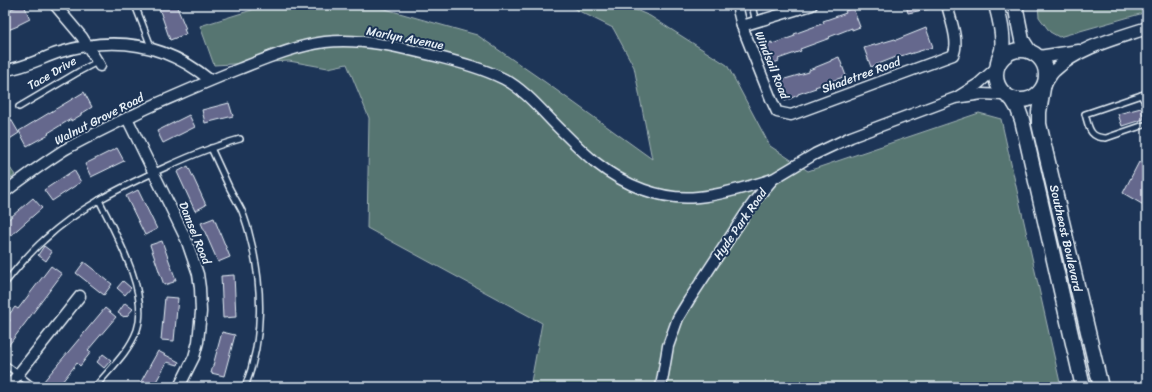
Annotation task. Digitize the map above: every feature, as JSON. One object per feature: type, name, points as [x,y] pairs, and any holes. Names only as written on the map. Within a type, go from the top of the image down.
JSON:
[{"type":"main road","points":[[996,5],[1000,23],[1002,49],[995,78],[998,87],[1008,97],[1019,100],[1028,99],[1040,93],[1047,74],[1045,67],[1022,40],[1015,5]]},
{"type":"main road","points":[[997,66],[1000,60],[1007,53],[1018,50],[1034,54]]},
{"type":"main road","name":"Southeast Boulevard","points":[[1044,85],[1039,112],[1039,124],[1101,387]]},
{"type":"main road","name":"Southeast Boulevard","points":[[1008,97],[1018,109],[1022,120],[1083,387]]},
{"type":"street","name":"Tace Drive","points":[[55,5],[82,37],[99,64]]},
{"type":"street","name":"Windsail Road","points":[[737,5],[742,26],[777,112]]},
{"type":"street","points":[[742,26],[812,5]]},
{"type":"street","name":"Shadetree Road","points":[[777,112],[791,115],[953,55],[956,50],[956,43],[947,5]]},
{"type":"street","points":[[1034,54],[1084,50],[1146,32]]},
{"type":"street","name":"Marlyn Avenue","points":[[210,80],[291,50],[325,42],[353,41],[386,45],[477,68],[506,80],[528,97],[595,162],[618,178],[646,191],[665,196],[698,197],[755,185],[773,179]]},
{"type":"street","points":[[5,70],[25,66],[69,50],[88,46],[125,44],[162,51],[201,72],[210,80]]},
{"type":"street","points":[[1044,85],[1054,70],[1084,50]]},
{"type":"street","name":"Hyde Park Road","points":[[661,387],[668,346],[678,318],[750,208],[773,179],[815,154],[851,137],[955,98],[978,84],[997,66]]},
{"type":"street","name":"Walnut Grove Road","points":[[5,192],[64,150],[127,118],[210,80]]},
{"type":"street","name":"Hyde Park Road","points":[[955,98],[982,94],[1008,97]]},
{"type":"street","name":"Damsel Road","points":[[127,118],[186,239],[198,274],[201,312],[198,342],[194,357],[179,387]]},
{"type":"street","points":[[8,387],[80,296]]},
{"type":"lane","points":[[135,5],[152,49]]},
{"type":"lane","points":[[752,5],[756,23]]},
{"type":"lane","name":"Tace Drive","points":[[19,107],[80,71],[99,64]]},
{"type":"lane","points":[[1147,93],[1085,114],[1090,132],[1099,138],[1106,138],[1147,124]]},
{"type":"lane","points":[[1141,95],[1147,106]]},
{"type":"lane","points":[[5,283],[19,265],[45,239],[79,212],[153,172],[211,148],[240,139]]},
{"type":"lane","points":[[211,148],[242,212],[249,234],[256,266],[260,302],[258,342],[245,387]]},
{"type":"lane","points":[[95,387],[126,350],[137,329],[140,317],[137,290],[131,268],[99,200]]},
{"type":"lane","points":[[5,364],[34,387]]},
{"type":"green space","points":[[268,5],[371,5],[477,35],[652,159],[634,67],[613,28],[567,5],[624,5],[650,16],[727,65],[770,146],[808,171],[979,113],[1001,119],[1061,387],[530,387],[542,323],[367,228],[369,118],[347,64],[328,68],[289,61],[214,65],[200,26]]},
{"type":"green space","points":[[1038,5],[1147,5],[1147,12],[1059,37],[1050,32],[1039,17]]},
{"type":"green space","points":[[5,161],[15,175],[5,183]]},
{"type":"building","points":[[20,5],[24,5],[30,19],[5,31],[5,12]]},
{"type":"building","points":[[158,5],[176,5],[186,29],[184,29],[186,34],[170,40]]},
{"type":"building","points":[[906,5],[932,5],[933,8],[908,13]]},
{"type":"building","points":[[853,8],[860,27],[852,30],[852,28],[800,49],[801,51],[778,59],[779,61],[771,64],[764,45],[772,42],[772,44],[795,36],[794,34],[824,23],[823,21],[846,13],[845,11]]},
{"type":"building","points":[[926,28],[933,47],[910,54],[901,55],[871,67],[864,48],[895,39],[896,40]]},
{"type":"building","points":[[839,57],[846,76],[815,87],[816,88],[798,94],[785,101],[778,81],[809,72],[809,70]]},
{"type":"building","points":[[84,92],[92,107],[71,121],[71,119],[48,133],[49,134],[27,146],[19,131]]},
{"type":"building","points":[[229,103],[233,116],[205,123],[202,110]]},
{"type":"building","points":[[1141,108],[1144,119],[1122,126],[1118,114]]},
{"type":"building","points":[[5,109],[19,133],[5,142]]},
{"type":"building","points":[[189,115],[195,127],[163,143],[157,131]]},
{"type":"building","points":[[117,148],[124,161],[91,177],[85,164]]},
{"type":"building","points":[[1139,162],[1147,167],[1147,207],[1123,193]]},
{"type":"building","points":[[188,166],[206,205],[195,211],[177,172]]},
{"type":"building","points":[[74,170],[81,182],[52,201],[44,190]]},
{"type":"building","points":[[138,190],[157,229],[145,235],[126,196]]},
{"type":"building","points":[[33,198],[42,208],[10,236],[5,230],[5,222]]},
{"type":"building","points":[[214,218],[230,257],[218,262],[201,223]]},
{"type":"building","points":[[162,241],[176,280],[164,285],[150,245]]},
{"type":"building","points":[[44,246],[52,252],[46,261],[38,255]]},
{"type":"building","points":[[84,262],[112,284],[104,295],[76,273]]},
{"type":"building","points":[[51,266],[62,274],[5,350],[5,327],[10,320],[7,317],[15,307],[18,309]]},
{"type":"building","points":[[234,275],[236,317],[223,318],[221,276]]},
{"type":"building","points":[[123,281],[131,288],[125,295],[117,288]]},
{"type":"building","points":[[165,297],[178,298],[174,341],[161,340]]},
{"type":"building","points":[[125,303],[133,309],[126,317],[124,317],[118,313]]},
{"type":"building","points":[[105,308],[116,317],[88,350],[91,352],[80,366],[77,363],[58,387],[49,387],[43,382]]},
{"type":"building","points":[[222,332],[235,335],[224,376],[211,373]]},
{"type":"building","points":[[158,351],[179,362],[178,365],[167,362],[153,387],[138,387]]},
{"type":"building","points":[[103,354],[111,360],[104,368],[97,362]]}]
